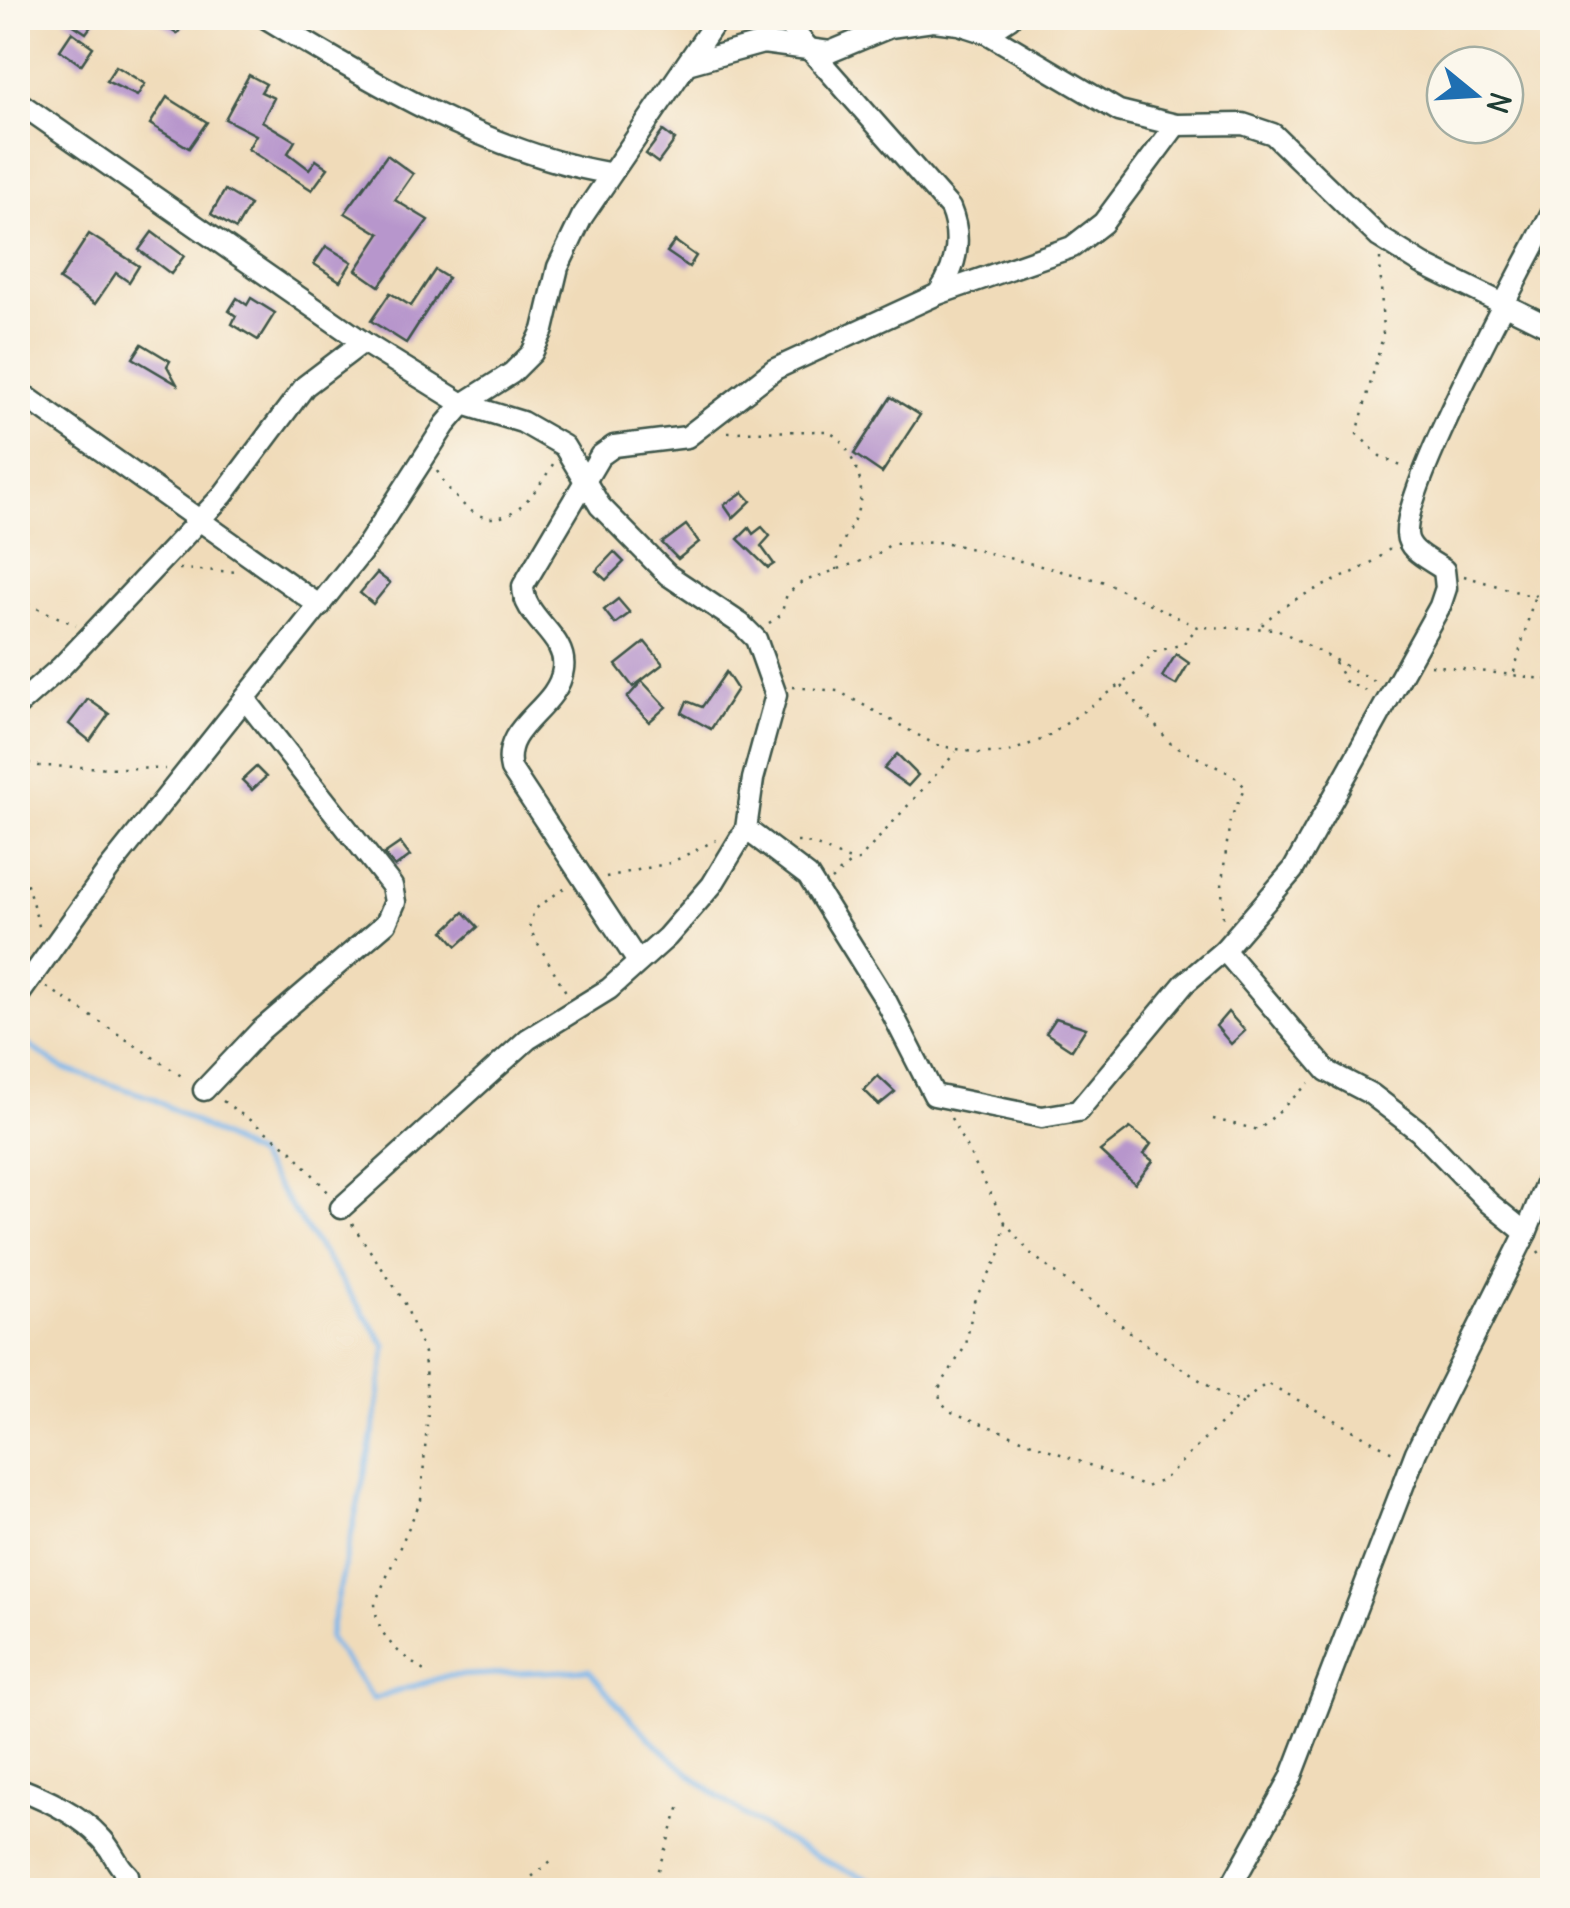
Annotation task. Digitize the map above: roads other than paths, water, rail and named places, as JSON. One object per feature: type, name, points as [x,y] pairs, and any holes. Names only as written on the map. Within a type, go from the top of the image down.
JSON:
[{"type":"street","points":[[266,18],[390,88],[525,153],[608,173]]},
{"type":"street","points":[[18,996],[186,770],[390,514],[463,404],[512,373],[532,354],[558,267],[608,173],[718,18]]},
{"type":"street","points":[[782,18],[950,208],[957,233],[956,261],[938,294]]},
{"type":"street","points":[[987,33],[1010,18]]},
{"type":"street","points":[[686,64],[763,43],[841,50],[890,27],[933,22],[987,33],[1119,111],[1176,125],[1243,124],[1273,134],[1379,237],[1424,265],[1552,328]]},
{"type":"street","points":[[18,102],[363,342],[463,404],[522,422],[564,446],[586,485],[668,575],[756,639],[772,680],[775,705],[753,779],[746,825],[692,910],[610,989],[528,1040],[341,1208]]},
{"type":"street","points":[[638,962],[511,769],[508,757],[515,735],[556,688],[564,668],[562,653],[523,600],[523,586],[600,456],[614,446],[696,433],[775,369],[938,294],[1072,247],[1103,222],[1176,125]]},
{"type":"street","points":[[746,825],[808,876],[820,893],[885,999],[928,1088],[942,1099],[1042,1117],[1078,1112],[1184,984],[1224,950],[1293,870],[1440,606],[1446,588],[1444,570],[1410,546],[1406,533],[1425,474],[1552,212]]},
{"type":"street","points":[[18,706],[223,495],[305,386],[363,342]]},
{"type":"street","points":[[18,391],[272,568],[320,606]]},
{"type":"street","points":[[204,1090],[261,1030],[366,944],[386,923],[394,902],[392,886],[244,699]]},
{"type":"street","points":[[1224,950],[1326,1071],[1371,1094],[1419,1131],[1489,1203],[1526,1233]]},
{"type":"street","points":[[1229,1890],[1297,1763],[1416,1452],[1526,1233],[1552,1168]]},
{"type":"street","points":[[18,1788],[83,1821],[102,1838],[114,1864],[128,1875],[124,1890]]},
{"type":"waterway","points":[[18,1038],[62,1068],[152,1098],[256,1156],[386,1346],[374,1430],[329,1638],[373,1699],[446,1676],[589,1670],[654,1742],[729,1804],[813,1854],[902,1890]]},
{"type":"waterway","points":[[958,1890],[996,1882],[1066,1890]]},
{"type":"waterway","points":[[1264,1890],[1275,1886],[1279,1890]]}]
